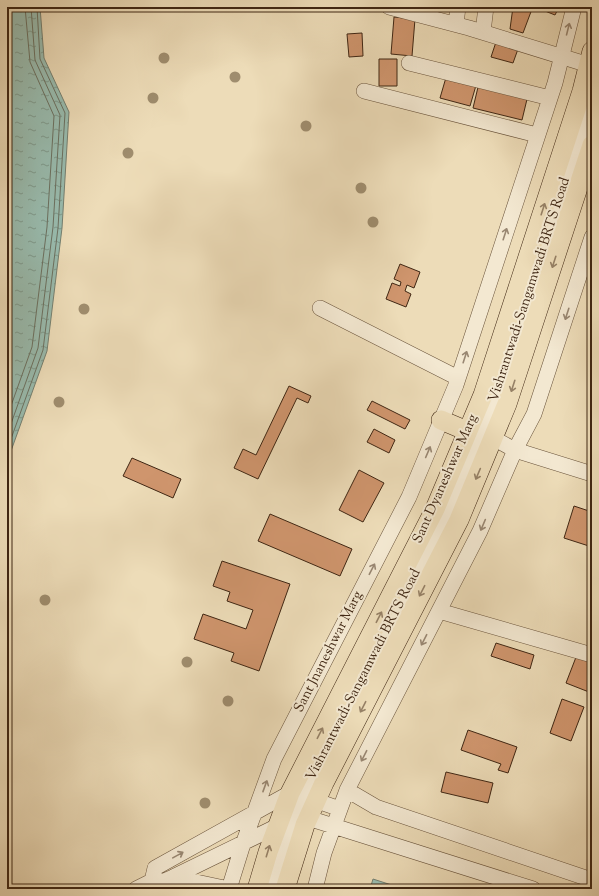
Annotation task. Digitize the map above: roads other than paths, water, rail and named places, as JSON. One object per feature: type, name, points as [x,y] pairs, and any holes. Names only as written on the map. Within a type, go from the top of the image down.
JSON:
[{"type":"main road","name":"Sant Dyaneshwar Marg","points":[[285,889],[301,818],[303,797],[435,509],[483,395],[582,91],[590,58]]},
{"type":"main road","name":"Sant Dyaneshwar Marg","points":[[258,889],[276,826],[303,797],[459,520],[507,404],[592,145]]},
{"type":"main road","points":[[441,420],[467,432]]},
{"type":"street","points":[[392,7],[413,10],[561,56],[590,58]]},
{"type":"street","points":[[456,24],[458,7]]},
{"type":"street","points":[[483,32],[486,7]]},
{"type":"street","name":"Sant Jnaneshwar Marg","points":[[229,889],[243,844],[274,759],[409,497],[458,378],[550,98],[574,7]]},
{"type":"street","points":[[409,63],[550,98]]},
{"type":"street","points":[[364,91],[537,135]]},
{"type":"street","name":"Vishrantwadi-Sangamwadi BRTS Road","points":[[303,797],[447,514],[495,400],[592,103]]},
{"type":"street","points":[[314,889],[333,826],[347,790],[480,531],[515,450],[534,414],[592,238]]},
{"type":"street","points":[[320,308],[458,378]]},
{"type":"street","points":[[493,438],[515,450],[592,474]]},
{"type":"street","points":[[439,611],[592,656]]},
{"type":"street","points":[[347,790],[376,807],[592,880]]},
{"type":"street","points":[[141,887],[155,868],[256,810],[303,797],[340,809]]},
{"type":"street","points":[[141,887],[164,881],[243,844],[276,826],[301,818],[333,826],[533,889]]},
{"type":"street","points":[[271,889],[301,818]]},
{"type":"street","points":[[173,877],[229,889]]},
{"type":"water","points":[[7,7],[40,7],[44,58],[69,112],[62,228],[47,351],[7,462]]},
{"type":"water","points":[[373,879],[404,889],[370,889]]}]
